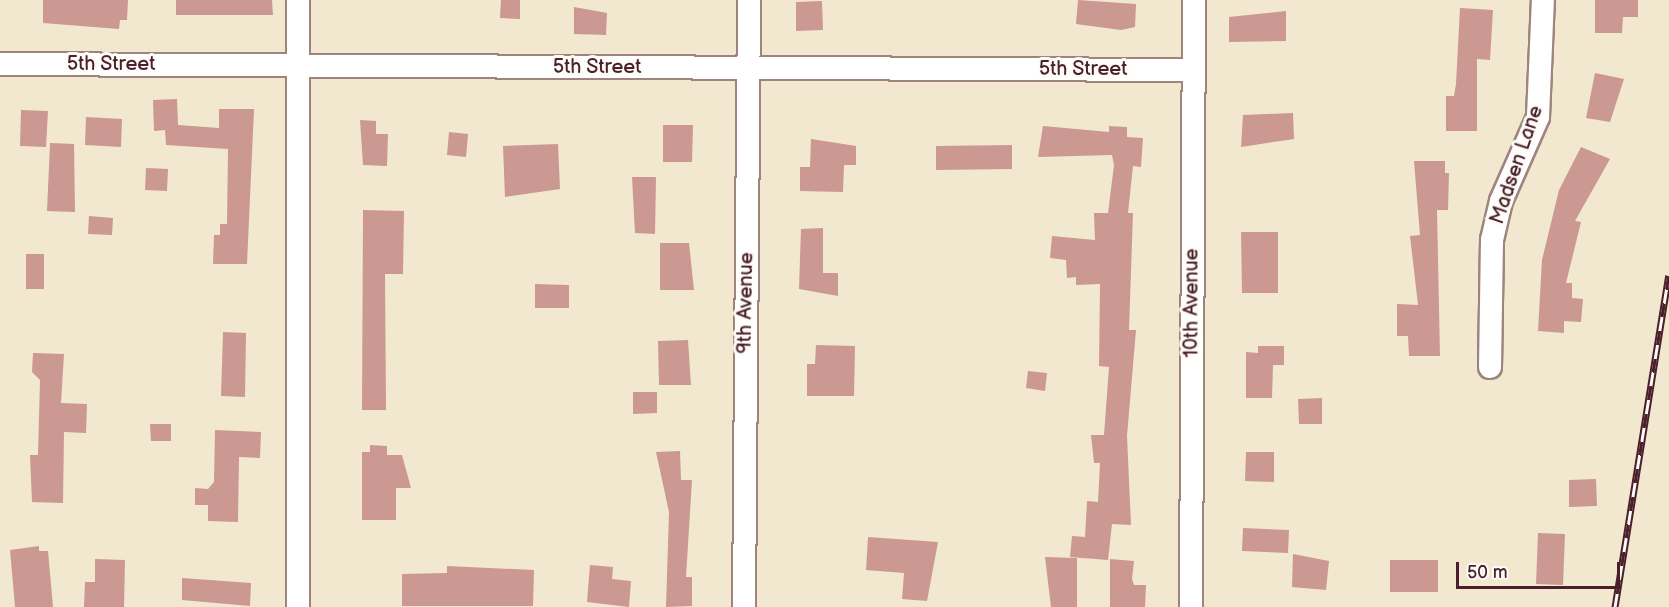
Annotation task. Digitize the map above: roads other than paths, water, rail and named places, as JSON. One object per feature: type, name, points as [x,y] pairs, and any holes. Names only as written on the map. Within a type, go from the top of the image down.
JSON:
[{"type":"street","points":[[298,0],[298,607]]},
{"type":"street","name":"9th Avenue","points":[[744,607],[749,0]]},
{"type":"street","name":"10th Avenue","points":[[1191,607],[1194,0]]},
{"type":"street","name":"Madsen Lane","points":[[1490,366],[1492,240],[1501,201],[1538,117],[1543,0]]},
{"type":"street","name":"5th Street","points":[[0,64],[1193,70]]},
{"type":"railway","points":[[1615,607],[1669,275]]}]
